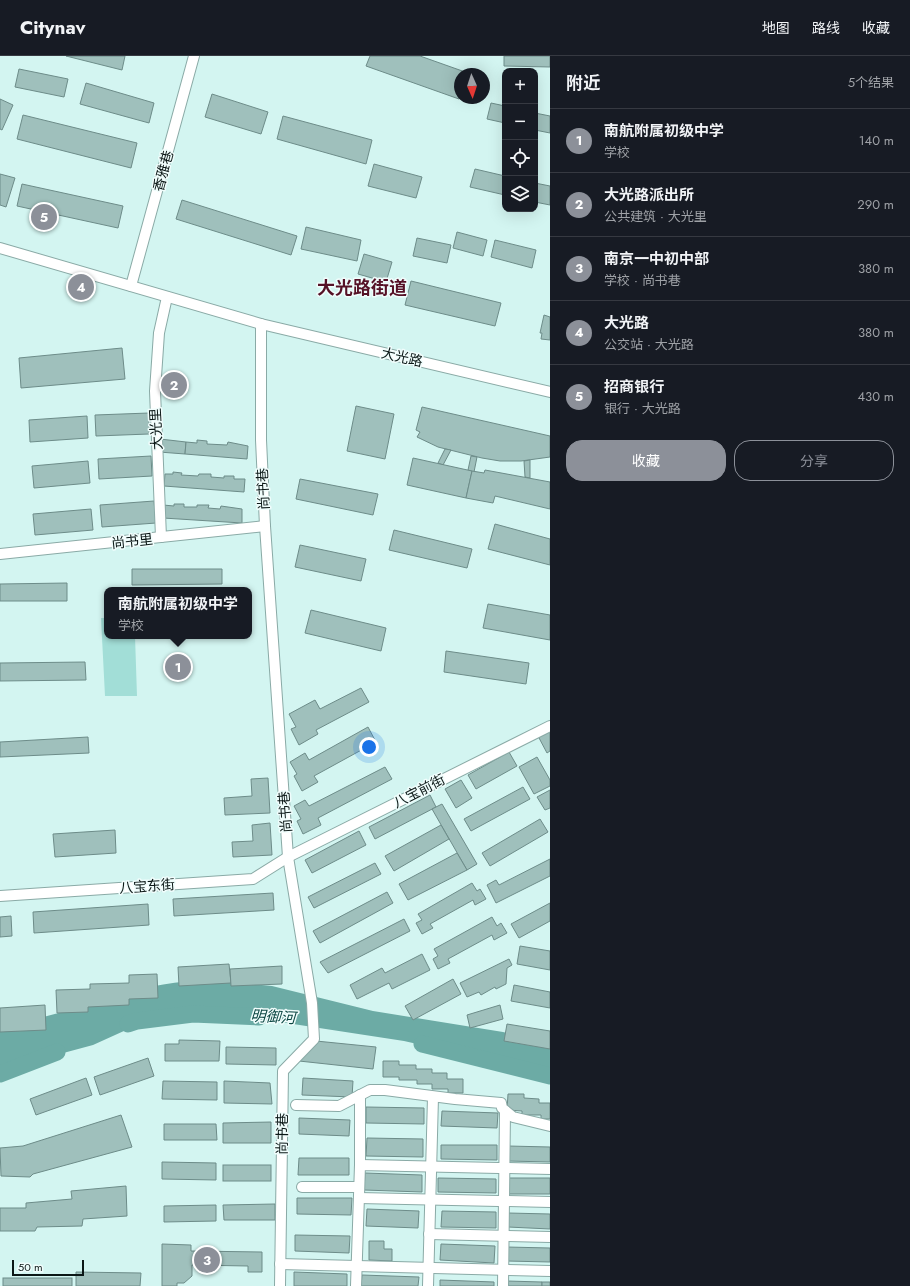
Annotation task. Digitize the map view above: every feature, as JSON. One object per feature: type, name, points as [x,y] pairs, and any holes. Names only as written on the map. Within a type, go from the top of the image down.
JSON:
[{"type":"street","name":"香雅巷","points":[[131,286],[194,56]]},
{"type":"street","name":"大光路","points":[[0,248],[261,324],[550,392]]},
{"type":"street","name":"大光里","points":[[161,538],[155,391],[159,333],[167,296]]},
{"type":"street","name":"尚书巷","points":[[261,324],[261,440],[265,526],[288,857],[312,1003],[314,1039],[283,1071],[280,1286]]},
{"type":"street","name":"尚书里","points":[[0,554],[265,526]]},
{"type":"street","name":"八宝前街","points":[[288,857],[550,726]]},
{"type":"street","name":"八宝东街","points":[[0,896],[253,879],[288,857]]},
{"type":"street","points":[[296,1104],[339,1106],[370,1090],[385,1090],[433,1097],[501,1103],[502,1108],[513,1117],[550,1126]]},
{"type":"street","points":[[356,1286],[360,1165],[360,1095]]},
{"type":"street","points":[[428,1286],[433,1097]]},
{"type":"street","points":[[503,1286],[505,1111]]},
{"type":"street","points":[[360,1165],[550,1169]]},
{"type":"street","points":[[302,1187],[359,1187]]},
{"type":"street","points":[[359,1198],[550,1202]]},
{"type":"street","points":[[429,1234],[550,1238]]},
{"type":"street","points":[[280,1264],[550,1270]]},
{"type":"shaded area","points":[[101,618],[104,618],[104,639],[135,639],[137,696],[105,696]]},
{"type":"water","name":"明御河","points":[[209,980],[272,986],[373,1011],[503,1032],[550,1043],[550,1074],[404,1041],[209,1011],[180,1011],[157,1016],[93,1045],[15,1066],[0,1068],[0,1025],[45,1017],[152,987]]},
{"type":"building","points":[[66,56],[125,56],[122,70]]},
{"type":"building","points":[[370,56],[420,56],[454,68],[454,97],[366,66]]},
{"type":"building","points":[[504,56],[550,56],[550,67],[504,66]]},
{"type":"building","points":[[19,69],[68,79],[64,97],[15,87]]},
{"type":"building","points":[[86,83],[154,103],[149,123],[80,104]]},
{"type":"building","points":[[212,94],[268,112],[261,134],[205,117]]},
{"type":"building","points":[[0,99],[13,105],[2,130],[0,129]]},
{"type":"building","points":[[491,103],[502,105],[502,122],[487,119]]},
{"type":"building","points":[[538,114],[550,116],[550,133],[538,131]]},
{"type":"building","points":[[23,115],[137,143],[131,168],[17,139]]},
{"type":"building","points":[[283,116],[372,140],[366,164],[277,139]]},
{"type":"building","points":[[374,164],[422,177],[416,198],[368,186]]},
{"type":"building","points":[[475,169],[502,175],[502,194],[470,187]]},
{"type":"building","points":[[0,174],[15,178],[6,207],[0,205]]},
{"type":"building","points":[[22,184],[123,206],[118,228],[17,206]]},
{"type":"building","points":[[538,184],[550,186],[550,205],[538,203]]},
{"type":"building","points":[[182,200],[297,236],[291,255],[176,219]]},
{"type":"building","points":[[306,227],[361,240],[357,261],[301,249]]},
{"type":"building","points":[[457,232],[487,240],[483,256],[453,248]]},
{"type":"building","points":[[417,238],[451,245],[447,263],[413,256]]},
{"type":"building","points":[[495,240],[536,250],[532,268],[491,257]]},
{"type":"building","points":[[364,254],[392,262],[386,282],[358,274]]},
{"type":"building","points":[[411,281],[501,303],[495,326],[405,305]]},
{"type":"building","points":[[544,315],[550,317],[550,340],[541,339],[542,333],[540,333]]},
{"type":"building","points":[[122,348],[125,379],[21,388],[19,358]]},
{"type":"building","points":[[356,406],[394,414],[385,459],[347,451]]},
{"type":"building","points":[[422,407],[550,436],[550,457],[521,461],[500,461],[438,447],[417,437],[420,432],[416,430]]},
{"type":"building","points":[[149,413],[149,434],[96,436],[95,415]]},
{"type":"building","points":[[87,416],[88,438],[30,442],[29,420]]},
{"type":"building","points":[[160,439],[186,442],[185,454],[159,452]]},
{"type":"building","points":[[197,440],[207,441],[207,444],[227,445],[228,442],[248,446],[247,459],[185,454],[186,442],[197,443]]},
{"type":"building","points":[[445,449],[451,450],[443,465],[438,463]]},
{"type":"building","points":[[151,456],[152,476],[99,479],[98,459]]},
{"type":"building","points":[[471,456],[477,457],[474,472],[468,470]]},
{"type":"building","points":[[413,458],[472,471],[466,498],[407,485]]},
{"type":"building","points":[[530,460],[530,478],[525,477],[524,461]]},
{"type":"building","points":[[88,461],[90,483],[34,488],[32,466]]},
{"type":"building","points":[[485,470],[550,482],[550,509],[495,496],[493,503],[466,498],[472,471],[484,473]]},
{"type":"building","points":[[173,472],[182,473],[181,475],[198,476],[199,474],[211,474],[211,477],[224,478],[224,476],[234,476],[234,479],[245,479],[244,492],[164,486],[165,474],[173,474]]},
{"type":"building","points":[[300,479],[378,494],[373,515],[296,499]]},
{"type":"building","points":[[154,501],[156,523],[102,527],[100,505]]},
{"type":"building","points":[[174,504],[184,504],[184,507],[209,505],[208,508],[220,509],[221,506],[242,509],[242,523],[163,518],[163,505],[174,506]]},
{"type":"building","points":[[91,509],[93,530],[35,535],[33,514]]},
{"type":"building","points":[[495,524],[550,539],[550,565],[488,549]]},
{"type":"building","points":[[394,530],[472,549],[467,568],[389,550]]},
{"type":"building","points":[[300,545],[366,559],[361,581],[295,567]]},
{"type":"building","points":[[132,569],[222,569],[222,584],[132,585]]},
{"type":"building","points":[[67,583],[67,601],[0,601],[0,584]]},
{"type":"building","points":[[488,604],[550,615],[550,640],[483,628]]},
{"type":"building","points":[[311,610],[386,628],[381,651],[305,633]]},
{"type":"building","points":[[446,651],[529,663],[526,684],[444,672]]},
{"type":"building","points":[[85,662],[86,680],[0,681],[0,663]]},
{"type":"building","points":[[361,688],[369,702],[316,730],[318,734],[299,745],[291,729],[296,727],[289,714],[315,700],[320,709]]},
{"type":"building","points":[[368,727],[376,742],[314,776],[318,782],[302,791],[294,776],[297,774],[290,762],[305,753],[309,760]]},
{"type":"building","points":[[550,730],[550,751],[547,753],[538,736]]},
{"type":"building","points":[[88,737],[89,753],[0,757],[0,742]]},
{"type":"building","points":[[509,752],[517,766],[476,789],[468,775]]},
{"type":"building","points":[[537,757],[550,780],[550,786],[534,794],[519,767]]},
{"type":"building","points":[[385,767],[392,779],[318,818],[321,825],[303,834],[297,821],[301,819],[294,806],[305,800],[309,806]]},
{"type":"building","points":[[268,778],[270,813],[225,815],[224,798],[252,796],[251,779]]},
{"type":"building","points":[[461,780],[472,798],[456,808],[445,789]]},
{"type":"building","points":[[523,787],[530,799],[471,831],[464,819]]},
{"type":"building","points":[[550,790],[550,808],[545,810],[537,797]]},
{"type":"building","points":[[430,795],[436,807],[375,839],[369,827]]},
{"type":"building","points":[[442,804],[477,864],[467,870],[432,809]]},
{"type":"building","points":[[540,819],[548,832],[490,866],[482,853]]},
{"type":"building","points":[[270,823],[272,855],[233,857],[232,842],[253,841],[252,825]]},
{"type":"building","points":[[441,825],[449,839],[394,871],[385,856]]},
{"type":"building","points":[[115,830],[116,853],[55,857],[53,834]]},
{"type":"building","points":[[359,831],[366,845],[312,873],[305,860]]},
{"type":"building","points":[[457,853],[467,870],[408,900],[399,884]]},
{"type":"building","points":[[550,859],[550,876],[496,903],[487,885],[496,880],[499,885]]},
{"type":"building","points":[[375,863],[381,874],[314,908],[308,897]]},
{"type":"building","points":[[472,883],[477,891],[480,889],[486,899],[475,905],[473,900],[430,924],[433,928],[422,934],[416,923],[422,920],[418,914]]},
{"type":"building","points":[[387,892],[393,903],[320,943],[313,931]]},
{"type":"building","points":[[273,893],[274,910],[174,916],[173,899]]},
{"type":"building","points":[[550,903],[550,921],[519,938],[511,924]]},
{"type":"building","points":[[148,904],[149,925],[34,933],[33,912]]},
{"type":"building","points":[[11,916],[12,936],[0,937],[0,917]]},
{"type":"building","points":[[492,917],[497,926],[501,923],[507,933],[494,940],[492,935],[448,959],[450,963],[438,969],[433,959],[438,956],[434,949]]},
{"type":"building","points":[[404,919],[410,931],[328,973],[320,962]]},
{"type":"building","points":[[520,946],[550,951],[550,970],[517,964]]},
{"type":"building","points":[[422,954],[430,970],[392,989],[389,983],[357,999],[350,985],[382,968],[385,973]]},
{"type":"building","points":[[509,959],[512,965],[507,968],[506,984],[496,989],[495,987],[481,995],[479,992],[467,997],[460,983]]},
{"type":"building","points":[[229,964],[231,983],[179,986],[178,967]]},
{"type":"building","points":[[282,966],[282,984],[231,986],[230,969]]},
{"type":"building","points":[[157,974],[158,998],[129,999],[129,1005],[88,1007],[88,1012],[57,1013],[56,990],[90,989],[90,984],[129,983],[129,975]]},
{"type":"building","points":[[453,979],[461,994],[413,1020],[405,1006]]},
{"type":"building","points":[[514,985],[550,992],[550,1008],[511,1001]]},
{"type":"building","points":[[45,1005],[46,1030],[0,1032],[0,1008]]},
{"type":"building","points":[[500,1005],[503,1019],[470,1028],[467,1015]]},
{"type":"building","points":[[507,1024],[550,1031],[550,1049],[504,1041]]},
{"type":"building","points":[[179,1040],[220,1041],[219,1061],[165,1061],[165,1044],[179,1044]]},
{"type":"building","points":[[316,1041],[376,1047],[373,1069],[299,1061]]},
{"type":"building","points":[[226,1047],[276,1048],[276,1065],[226,1064]]},
{"type":"building","points":[[148,1058],[154,1076],[100,1095],[94,1077]]},
{"type":"building","points":[[383,1061],[399,1061],[399,1065],[416,1065],[416,1069],[432,1069],[432,1073],[447,1073],[447,1079],[463,1079],[463,1093],[448,1093],[448,1089],[432,1089],[432,1084],[417,1084],[417,1080],[399,1080],[399,1077],[383,1077]]},
{"type":"building","points":[[86,1078],[92,1095],[36,1115],[30,1099]]},
{"type":"building","points":[[303,1078],[353,1081],[352,1097],[302,1095]]},
{"type":"building","points":[[163,1081],[217,1082],[217,1100],[162,1099]]},
{"type":"building","points":[[224,1081],[270,1083],[272,1104],[224,1103]]},
{"type":"building","points":[[508,1094],[524,1094],[524,1098],[539,1099],[539,1103],[550,1103],[550,1119],[541,1119],[541,1115],[522,1115],[522,1111],[507,1110]]},
{"type":"building","points":[[366,1107],[424,1108],[424,1124],[366,1123]]},
{"type":"building","points":[[442,1111],[498,1113],[497,1128],[441,1126]]},
{"type":"building","points":[[121,1115],[132,1147],[33,1174],[30,1177],[1,1176],[0,1148],[23,1146]]},
{"type":"building","points":[[299,1118],[350,1120],[349,1136],[299,1134]]},
{"type":"building","points":[[271,1122],[271,1143],[223,1143],[223,1123]]},
{"type":"building","points":[[164,1124],[216,1124],[217,1140],[164,1140]]},
{"type":"building","points":[[367,1138],[423,1139],[423,1157],[366,1156]]},
{"type":"building","points":[[441,1145],[497,1145],[497,1160],[441,1159]]},
{"type":"building","points":[[508,1146],[550,1147],[550,1162],[508,1161]]},
{"type":"building","points":[[299,1158],[349,1158],[349,1175],[298,1175]]},
{"type":"building","points":[[162,1162],[216,1163],[216,1180],[162,1179]]},
{"type":"building","points":[[223,1165],[271,1165],[271,1181],[223,1181]]},
{"type":"building","points":[[365,1173],[422,1175],[422,1192],[364,1190]]},
{"type":"building","points":[[438,1178],[496,1179],[496,1193],[438,1192]]},
{"type":"building","points":[[508,1178],[550,1178],[550,1194],[508,1194]]},
{"type":"building","points":[[126,1186],[127,1216],[83,1219],[82,1226],[37,1227],[35,1231],[0,1231],[0,1208],[26,1208],[26,1203],[72,1199],[71,1191]]},
{"type":"building","points":[[297,1198],[352,1198],[351,1215],[297,1214]]},
{"type":"building","points":[[275,1204],[275,1220],[224,1220],[223,1205]]},
{"type":"building","points":[[216,1205],[216,1221],[164,1222],[164,1206]]},
{"type":"building","points":[[367,1209],[419,1211],[418,1228],[366,1226]]},
{"type":"building","points":[[442,1211],[496,1212],[496,1228],[441,1227]]},
{"type":"building","points":[[508,1213],[550,1214],[550,1229],[508,1227]]},
{"type":"building","points":[[295,1235],[350,1236],[349,1253],[295,1251]]},
{"type":"building","points":[[369,1241],[384,1241],[384,1249],[392,1249],[392,1261],[369,1260]]},
{"type":"building","points":[[162,1244],[191,1245],[191,1251],[262,1252],[262,1272],[248,1272],[248,1266],[192,1265],[192,1276],[184,1283],[177,1283],[177,1286],[162,1286]]},
{"type":"building","points":[[441,1244],[495,1246],[494,1263],[440,1260]]},
{"type":"building","points":[[506,1247],[550,1248],[550,1262],[506,1261]]},
{"type":"building","points":[[76,1272],[141,1273],[140,1286],[76,1286]]},
{"type":"building","points":[[294,1272],[347,1274],[347,1286],[294,1286]]},
{"type":"building","points":[[362,1275],[419,1277],[418,1286],[361,1286]]},
{"type":"building","points":[[3,1278],[72,1278],[72,1286],[3,1286]]},
{"type":"building","points":[[440,1280],[494,1282],[494,1286],[440,1286]]},
{"type":"building","points":[[507,1281],[542,1282],[542,1286],[506,1286]]},
{"type":"building","points":[[542,1282],[550,1282],[550,1286],[542,1286]]},
{"type":"waterway","name":"明御河","points":[[128,1024],[137,1021],[193,1014],[259,1017]]},
{"type":"waterway","name":"明御河","points":[[422,1044],[550,1076]]},
{"type":"waterway","name":"明御河","points":[[0,1074],[57,1052]]},
{"type":"place","name":"招商银行","points":[[44,217]]},
{"type":"place","name":"大光路","points":[[81,287]]},
{"type":"place","name":"大光路派出所","points":[[174,385]]},
{"type":"place","name":"南航附属初级中学","points":[[178,667]]},
{"type":"place","name":"南京一中初中部","points":[[207,1260]]},
{"type":"district","name":"大光路街道","points":[[362,288]]}]
